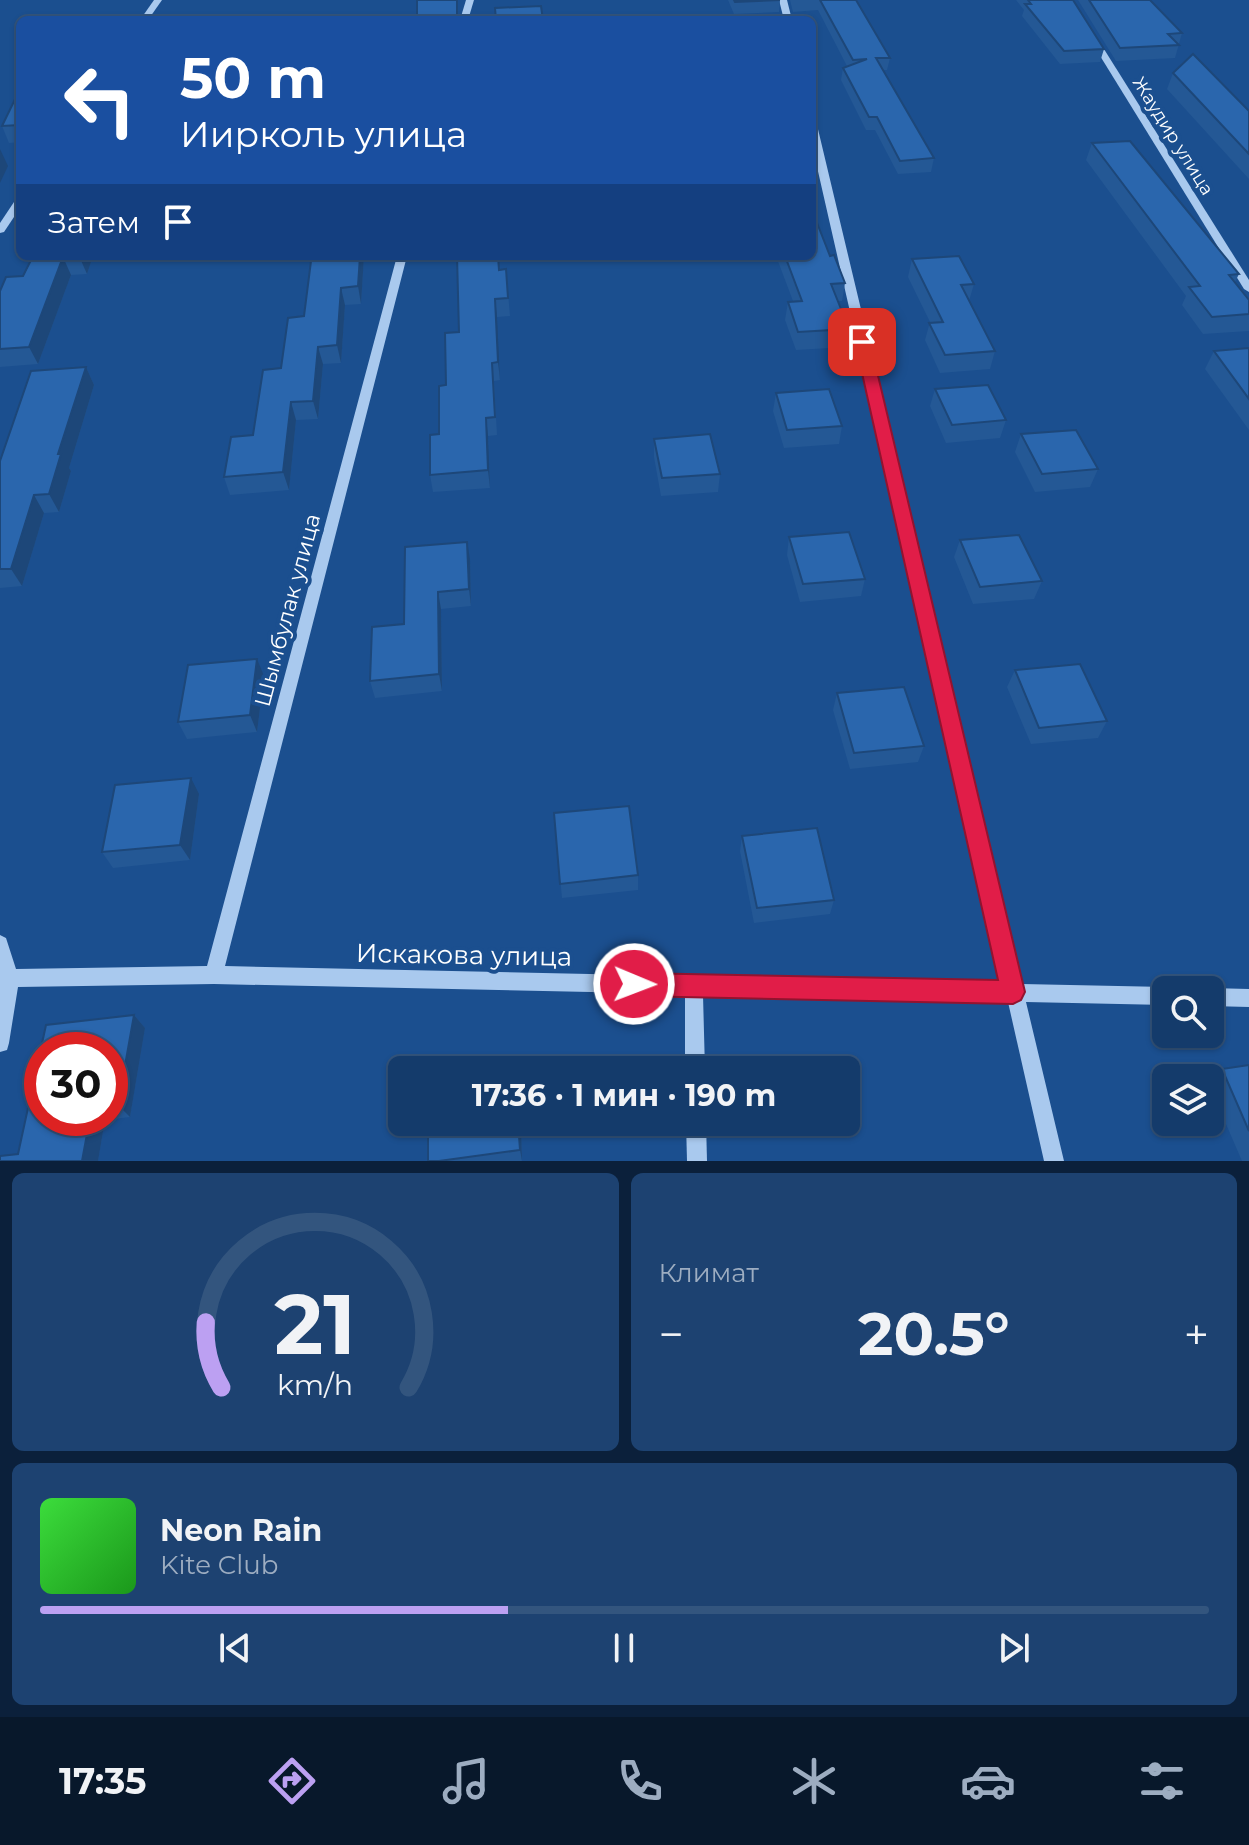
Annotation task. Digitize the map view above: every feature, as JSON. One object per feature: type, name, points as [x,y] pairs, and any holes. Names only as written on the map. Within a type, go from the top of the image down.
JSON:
[{"type":"street","name":"Жаудир улица","points":[[1086,26],[1249,289]]},
{"type":"street","points":[[816,142],[1054,1161]]},
{"type":"street","points":[[0,230],[16,207]]},
{"type":"street","name":"Шымбулак улица","points":[[214,975],[401,260]]},
{"type":"street","points":[[0,944],[5,978],[0,1043]]},
{"type":"street","name":"Искакова улица","points":[[5,978],[214,975],[1152,996]]},
{"type":"street","points":[[694,986],[695,1056]]},
{"type":"street","points":[[1224,997],[1249,998]]},
{"type":"street","points":[[696,1136],[697,1161]]},
{"type":"building","points":[[417,0],[457,0],[457,16],[417,16]]},
{"type":"building","points":[[734,0],[780,0],[735,2]]},
{"type":"building","points":[[820,0],[856,0],[890,58],[876,58],[934,158],[900,161],[877,117],[869,117],[843,68],[867,59],[853,60]]},
{"type":"building","points":[[1028,0],[1073,0],[1104,49],[1064,51],[1025,4],[1031,4]]},
{"type":"building","points":[[1089,0],[1150,0],[1182,33],[1168,34],[1179,45],[1120,48]]},
{"type":"building","points":[[541,6],[542,16],[496,16],[495,8]]},
{"type":"building","points":[[1193,54],[1249,111],[1249,154],[1173,73]]},
{"type":"building","points":[[16,97],[16,125],[2,126]]},
{"type":"building","points":[[1130,141],[1239,274],[1229,275],[1249,300],[1249,314],[1212,317],[1189,287],[1200,286],[1092,143]]},
{"type":"building","points":[[816,220],[845,283],[831,284],[849,329],[798,332],[788,302],[802,301],[787,260],[816,260]]},
{"type":"building","points":[[959,256],[974,284],[961,285],[995,351],[945,355],[929,323],[943,322],[912,259]]},
{"type":"building","points":[[31,260],[62,260],[29,347],[0,349],[0,291],[6,277],[23,276]]},
{"type":"building","points":[[360,260],[358,286],[341,288],[337,345],[318,347],[313,401],[291,402],[283,472],[224,477],[231,437],[253,435],[263,370],[281,368],[288,318],[304,316],[311,261]]},
{"type":"building","points":[[457,260],[498,260],[499,270],[506,269],[508,298],[495,299],[498,362],[492,363],[495,417],[486,418],[488,470],[430,475],[430,435],[439,434],[439,386],[446,385],[445,333],[459,332]]},
{"type":"building","points":[[1249,348],[1249,399],[1214,351]]},
{"type":"building","points":[[86,367],[58,454],[61,454],[49,494],[34,495],[11,569],[0,569],[0,461],[31,371]]},
{"type":"building","points":[[988,385],[1006,420],[952,425],[935,389]]},
{"type":"building","points":[[829,389],[842,426],[787,430],[776,393]]},
{"type":"building","points":[[1076,430],[1098,469],[1042,474],[1021,434]]},
{"type":"building","points":[[710,434],[720,474],[662,478],[654,439]]},
{"type":"building","points":[[849,532],[865,579],[803,584],[789,537]]},
{"type":"building","points":[[1019,535],[1042,581],[980,587],[960,540]]},
{"type":"building","points":[[467,542],[469,589],[438,592],[439,674],[370,681],[372,627],[404,624],[405,547]]},
{"type":"building","points":[[257,659],[250,715],[178,722],[188,665]]},
{"type":"building","points":[[1080,664],[1107,721],[1039,728],[1015,670]]},
{"type":"building","points":[[904,687],[924,746],[854,753],[837,693]]},
{"type":"building","points":[[191,778],[180,845],[102,852],[115,785]]},
{"type":"building","points":[[629,806],[638,875],[560,884],[554,813]]},
{"type":"building","points":[[817,828],[834,900],[757,908],[742,836]]},
{"type":"building","points":[[134,1015],[128,1049],[128,1032],[44,1032],[46,1025]]},
{"type":"building","points":[[1249,1065],[1249,1131],[1224,1074],[1224,1069]]},
{"type":"building","points":[[24,1126],[24,1136],[87,1136],[82,1161],[0,1161],[0,1156],[18,1154]]},
{"type":"building","points":[[428,1136],[519,1136],[520,1150],[428,1161]]},
{"type":"route","points":[[634,984],[1013,992],[862,342]]}]
